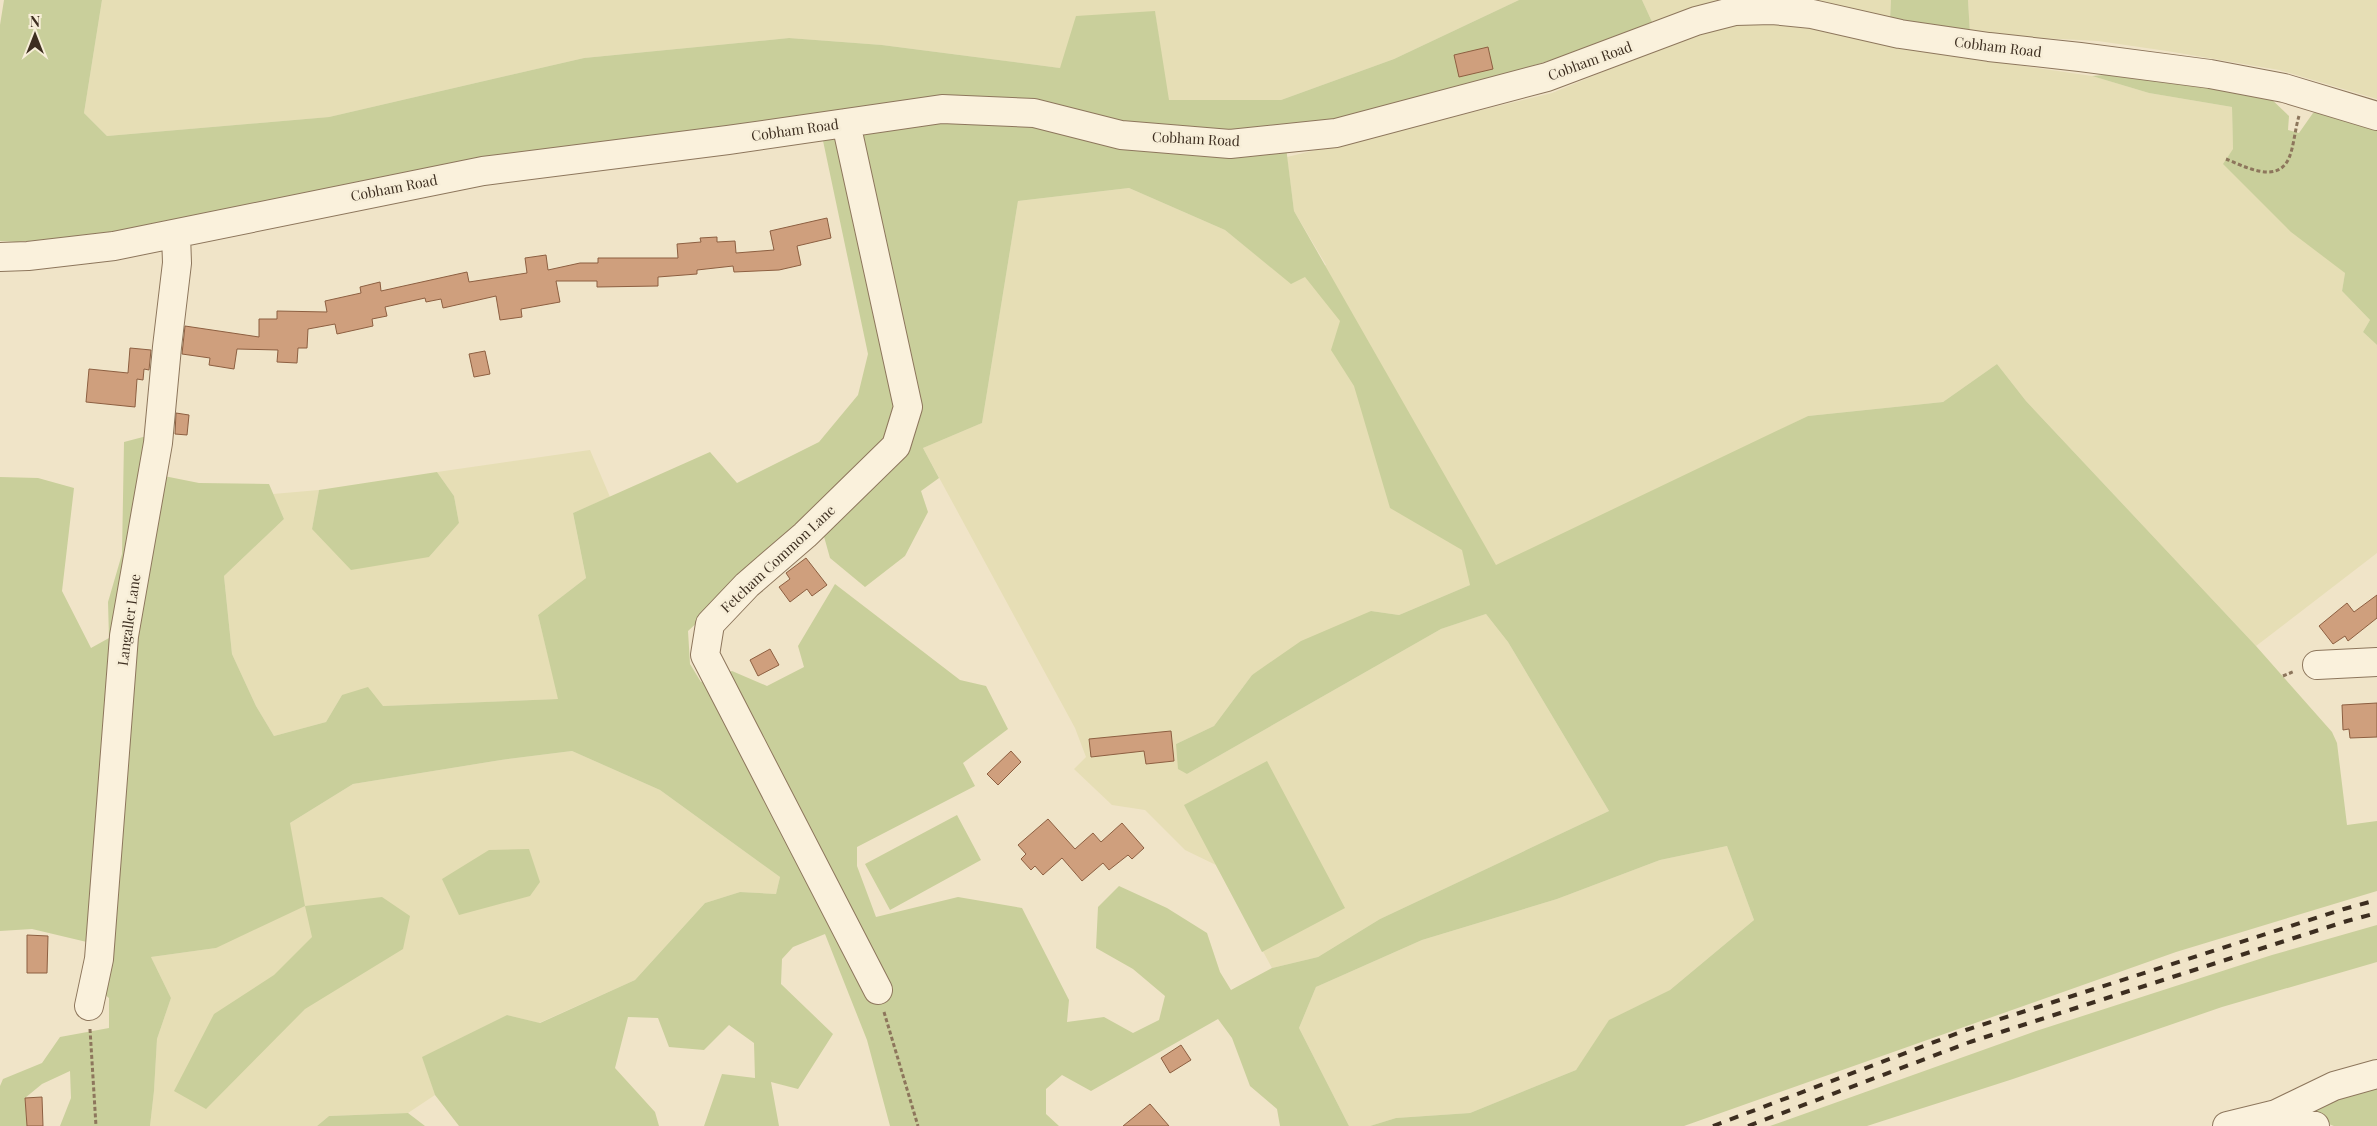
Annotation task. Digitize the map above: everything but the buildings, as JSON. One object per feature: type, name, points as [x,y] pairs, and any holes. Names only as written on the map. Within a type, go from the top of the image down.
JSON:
[{"type":"street","name":"Cobham Road","points":[[0,257],[28,256],[97,248],[176,234],[483,171],[728,140],[942,109],[1034,113],[1122,135],[1230,144],[1336,133],[1547,77],[1696,21],[1735,11],[1772,10],[1812,14],[1900,34],[1989,47],[2210,74],[2306,94],[2377,116]]},
{"type":"street","name":"Fetcham Common Lane","points":[[846,123],[908,408],[896,446],[805,536],[747,585],[710,624],[705,655],[878,990]]},
{"type":"street","name":"Langaller Lane","points":[[89,1006],[99,959],[124,636],[158,443],[167,347],[178,263],[176,234]]},
{"type":"street","points":[[2317,665],[2377,662]]},
{"type":"street","points":[[2227,1126],[2276,1114],[2334,1086],[2377,1074]]},
{"type":"street","points":[[2276,1114],[2315,1126]]},
{"type":"path","points":[[2226,159],[2261,173],[2278,170],[2288,159],[2306,94]]},
{"type":"path","points":[[878,990],[918,1126]]},
{"type":"path","points":[[89,1006],[96,1126]]},
{"type":"shaded area","points":[[102,0],[1519,0],[1394,59],[1281,100],[1168,100],[1155,12],[1060,68],[882,45],[789,38],[584,58],[329,117],[107,136],[84,113]]},
{"type":"shaded area","points":[[1642,0],[1718,0],[1653,24]]},
{"type":"shaded area","points":[[1800,0],[1891,0],[1890,20]]},
{"type":"shaded area","points":[[1968,0],[2377,0],[2377,99],[2279,70],[2167,51],[2098,41],[1970,34]]},
{"type":"shaded area","points":[[1746,21],[1802,27],[1950,55],[2092,76],[2149,93],[2232,107],[2233,149],[2345,273],[2342,291],[2370,320],[2363,332],[2377,345],[2377,553],[2256,646],[2026,401],[1997,364],[1943,402],[1808,416],[1470,585],[1399,615],[1371,611],[1252,675],[1214,726],[1176,744],[1187,774],[1441,629],[1486,614],[1508,642],[1609,811],[1380,919],[1318,957],[1272,968],[1216,865],[1185,850],[1145,810],[1112,805],[1074,769],[1086,757],[1075,728],[923,448],[982,423],[1018,201],[1129,188],[1225,230],[1291,283],[1326,265],[1294,211],[1287,157],[1552,93],[1704,30]]},
{"type":"shaded area","points":[[590,450],[610,497],[573,513],[586,578],[538,615],[559,699],[383,706],[342,695],[326,722],[274,736],[256,706],[232,654],[224,576],[284,519],[273,494],[319,490],[312,529],[429,557],[459,523],[454,496],[437,472]]},
{"type":"shaded area","points":[[572,751],[660,790],[780,877],[776,894],[740,892],[705,903],[635,980],[539,1023],[507,1015],[423,1057],[435,1095],[408,1113],[329,1116],[317,1126],[150,1126],[157,1039],[171,998],[151,957],[216,948],[290,823],[353,784],[501,760]]},
{"type":"shaded area","points":[[1727,846],[1754,920],[1670,990],[1610,1020],[1576,1070],[1470,1113],[1396,1118],[1370,1126],[1349,1126],[1299,1028],[1316,987],[1422,940],[1557,899],[1660,860]]},
{"type":"green space","points":[[4,0],[102,0],[84,113],[107,136],[329,117],[584,58],[789,38],[882,45],[1060,68],[1076,16],[1155,11],[1169,100],[1281,100],[1394,59],[1519,0],[1642,0],[1653,24],[1585,50],[1336,125],[1284,131],[1294,211],[1496,565],[1808,416],[1943,402],[1997,364],[2026,401],[2256,646],[2332,732],[2337,743],[2347,825],[2377,821],[2377,891],[2176,952],[1684,1126],[1370,1126],[1396,1118],[1470,1113],[1576,1070],[1609,1020],[1670,990],[1754,920],[1727,846],[1660,860],[1557,899],[1422,940],[1316,987],[1299,1028],[1349,1126],[1280,1126],[1277,1109],[1250,1086],[1232,1038],[1218,1019],[1091,1091],[1062,1075],[1046,1089],[1046,1114],[1059,1126],[890,1126],[867,1040],[825,934],[793,947],[782,959],[781,984],[833,1034],[798,1089],[771,1082],[779,1126],[704,1126],[722,1074],[755,1078],[754,1043],[729,1025],[704,1050],[669,1047],[658,1018],[628,1017],[615,1068],[655,1112],[659,1126],[459,1126],[435,1095],[422,1057],[507,1015],[540,1023],[635,980],[705,903],[740,892],[776,894],[780,877],[660,790],[572,751],[501,760],[353,784],[290,823],[305,906],[216,948],[151,957],[171,998],[157,1039],[150,1126],[60,1126],[71,1098],[70,1071],[42,1084],[25,1098],[27,1126],[0,1126],[0,1086],[3,1079],[42,1063],[60,1037],[109,1028],[109,998],[85,979],[91,943],[32,929],[0,931],[0,477],[38,478],[74,488],[62,591],[91,648],[109,638],[108,602],[122,554],[124,442],[143,437],[152,437],[149,473],[199,483],[269,484],[284,519],[224,576],[232,654],[256,706],[274,736],[326,722],[342,695],[368,687],[383,706],[558,699],[538,615],[586,578],[573,513],[710,452],[737,483],[819,442],[858,395],[868,354],[818,117],[172,228],[17,242],[0,241],[0,25]],"holes":[[[1129,188],[1225,230],[1291,284],[1305,277],[1340,321],[1331,350],[1354,386],[1390,508],[1462,550],[1470,585],[1399,615],[1371,611],[1301,641],[1252,675],[1214,726],[1176,744],[1178,769],[1187,774],[1441,629],[1486,614],[1508,642],[1609,811],[1380,919],[1318,957],[1272,968],[1231,990],[1220,972],[1207,933],[1167,908],[1119,886],[1098,907],[1096,948],[1133,969],[1165,996],[1159,1020],[1133,1033],[1104,1017],[1067,1022],[1069,1000],[1022,908],[958,897],[876,917],[857,866],[857,847],[975,786],[963,763],[1008,729],[986,686],[960,680],[835,584],[798,646],[804,667],[767,686],[732,671],[701,682],[690,664],[688,631],[888,447],[913,439],[838,512],[823,533],[830,558],[865,587],[905,556],[928,512],[921,491],[939,478],[923,448],[982,423],[1018,201]]]},
{"type":"green space","points":[[1891,0],[1968,0],[1970,34],[1890,20]]},
{"type":"green space","points":[[2117,74],[2268,96],[2289,116],[2288,130],[2299,133],[2313,113],[2329,111],[2377,128],[2377,345],[2363,332],[2370,320],[2342,291],[2345,273],[2291,232],[2223,164],[2233,149],[2232,107],[2149,93],[2092,76]]},
{"type":"green space","points":[[437,472],[454,496],[459,523],[429,557],[351,570],[312,529],[319,490]]},
{"type":"green space","points":[[1267,761],[1345,908],[1262,952],[1184,805]]},
{"type":"green space","points":[[957,815],[981,860],[890,910],[865,864]]},
{"type":"green space","points":[[529,849],[540,882],[530,896],[459,915],[442,879],[489,850]]},
{"type":"green space","points":[[382,897],[410,916],[403,949],[305,1009],[206,1109],[174,1091],[214,1014],[274,975],[312,937],[305,906]]},
{"type":"green space","points":[[2377,925],[2377,962],[2222,1007],[2013,1079],[1867,1126],[1770,1126],[2036,1031],[2272,955]]},
{"type":"green space","points":[[2377,1082],[2377,1126],[2334,1126],[2312,1118],[2309,1107]]},
{"type":"green space","points":[[408,1113],[425,1126],[317,1126],[329,1116]]},
{"type":"railway","points":[[1713,1126],[1966,1030],[2377,900]]},
{"type":"railway","points":[[1748,1126],[1970,1042],[2377,913]]}]
